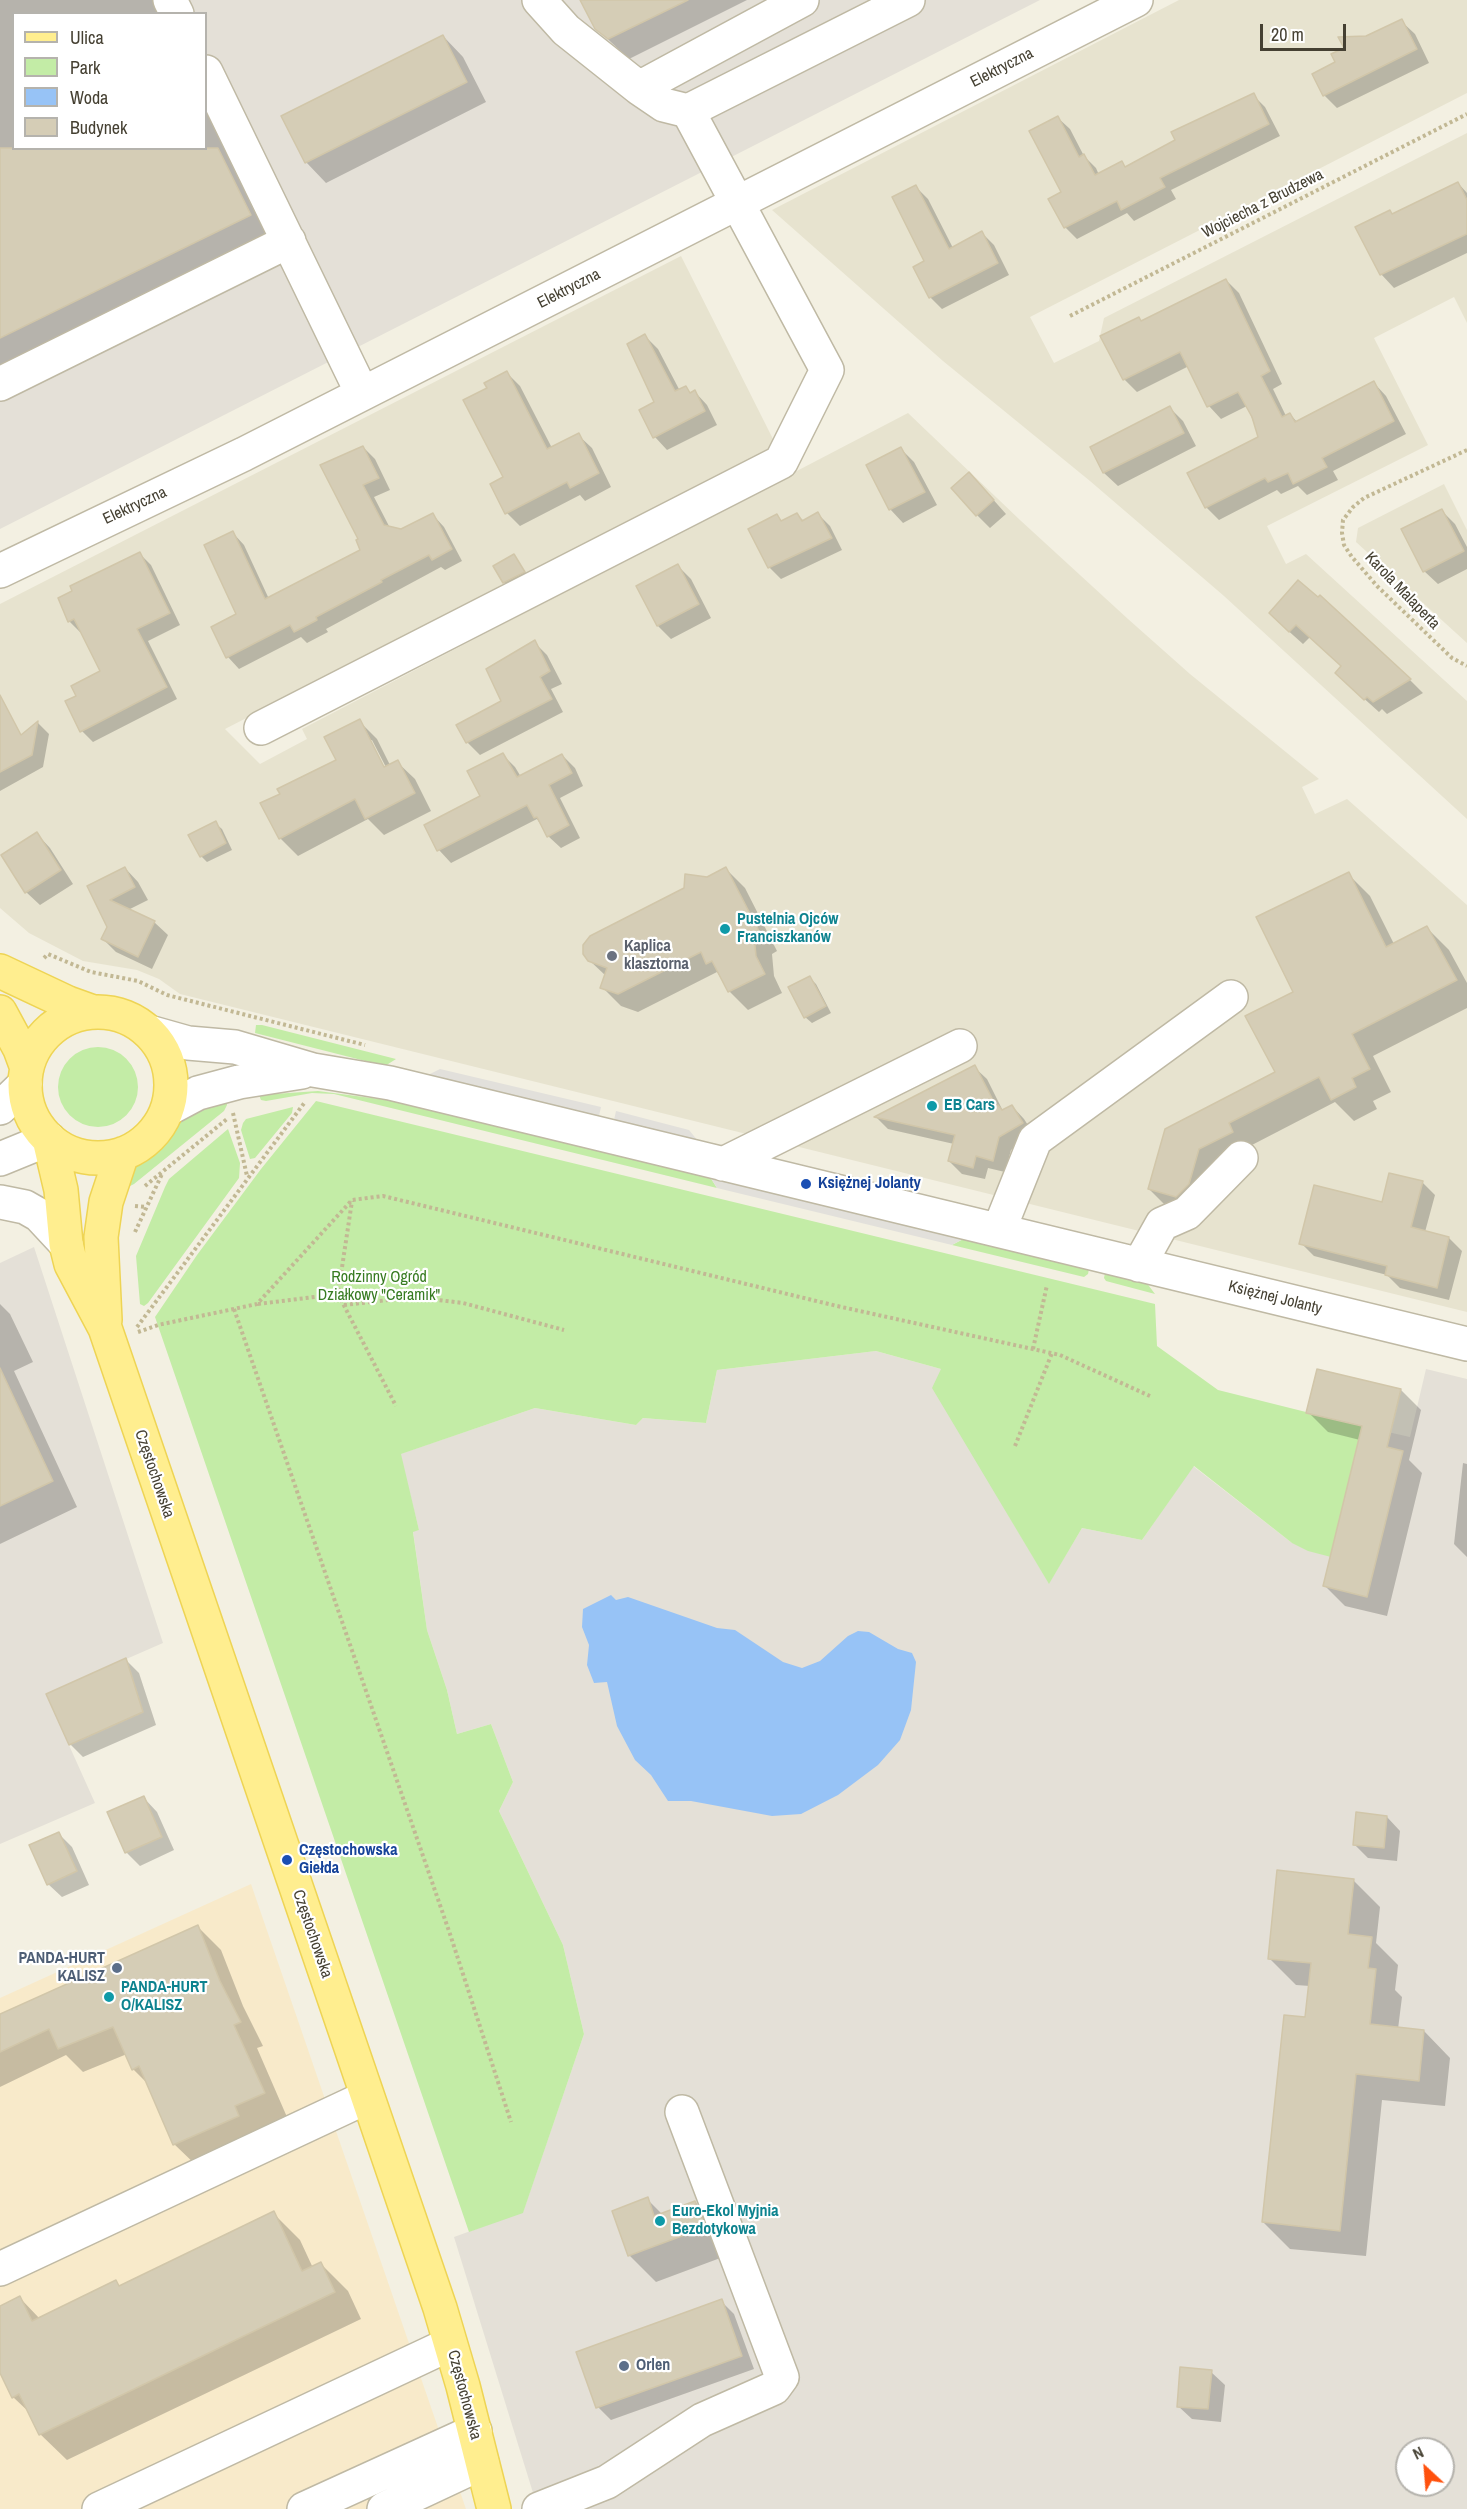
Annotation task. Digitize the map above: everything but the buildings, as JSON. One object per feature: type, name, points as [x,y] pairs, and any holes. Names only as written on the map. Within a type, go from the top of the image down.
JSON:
[{"type":"main road","points":[[0,971],[68,1003],[93,1012]]},
{"type":"main road","points":[[0,1012],[20,1049],[26,1076],[26,1096],[34,1120],[49,1139],[65,1150],[83,1156],[103,1158],[122,1154],[137,1147],[150,1137],[160,1124],[168,1109],[171,1093],[171,1076],[167,1060],[149,1032],[133,1020],[114,1013],[93,1012],[75,1016],[58,1024],[44,1036],[34,1051],[26,1076]]},
{"type":"main road","name":"Częstochowska","points":[[49,1139],[61,1190],[66,1244],[81,1286],[117,1333]]},
{"type":"main road","name":"Częstochowska","points":[[122,1154],[106,1202],[101,1268],[117,1333],[450,2343],[494,2509]]},
{"type":"street","points":[[539,0],[566,30],[639,88],[664,105],[688,111],[908,0]]},
{"type":"street","points":[[639,88],[802,0]]},
{"type":"street","name":"Elektryczna","points":[[0,571],[166,492],[1136,0]]},
{"type":"street","points":[[207,74],[362,393]]},
{"type":"street","points":[[261,728],[781,462],[827,370],[688,111]]},
{"type":"street","points":[[0,384],[289,241]]},
{"type":"street","points":[[999,1230],[1035,1140],[1231,997]]},
{"type":"street","name":"Księżnej Jolanty","points":[[149,1032],[188,1044],[235,1047],[310,1085]]},
{"type":"street","points":[[723,1164],[960,1046]]},
{"type":"street","name":"Księżnej Jolanty","points":[[168,1109],[198,1094],[273,1075],[310,1085],[351,1075],[1467,1344]]},
{"type":"street","points":[[0,1108],[26,1076]]},
{"type":"street","points":[[0,1159],[49,1139]]},
{"type":"street","points":[[1139,1264],[1162,1224],[1187,1213],[1241,1158]]},
{"type":"street","points":[[0,1202],[25,1207],[39,1215],[66,1244]]},
{"type":"street","points":[[0,2269],[367,2097]]},
{"type":"street","points":[[539,2509],[607,2482],[702,2420],[774,2388],[782,2377],[682,2112]]},
{"type":"street","points":[[99,2509],[450,2343]]},
{"type":"street","points":[[304,2509],[475,2431]]},
{"type":"street","points":[[384,2509],[482,2463]]},
{"type":"path","name":"Wojciecha z Brudzewa","points":[[1070,316],[1467,114]]},
{"type":"path","name":"Karola Malaperta","points":[[1467,450],[1364,498],[1343,520],[1342,533],[1344,545],[1377,586],[1452,658],[1467,666]]},
{"type":"path","points":[[48,954],[91,972],[123,977],[153,987],[167,995],[239,1013]]},
{"type":"path","points":[[117,1333],[248,1177],[310,1085]]},
{"type":"path","points":[[133,1236],[164,1170],[233,1113],[245,1110]]},
{"type":"path","points":[[233,1113],[248,1177]]},
{"type":"path","points":[[257,1304],[352,1200],[383,1196],[837,1306],[1052,1353],[1150,1396]]},
{"type":"path","points":[[352,1200],[338,1294],[396,1406]]},
{"type":"path","points":[[1033,1349],[1047,1284]]},
{"type":"path","points":[[117,1333],[257,1304],[338,1294]]},
{"type":"path","points":[[344,1305],[398,1299],[430,1299],[463,1303],[564,1330]]},
{"type":"path","points":[[234,1309],[450,1934],[512,2122]]},
{"type":"path","points":[[1015,1446],[1052,1353]]},
{"type":"shaded area","points":[[0,0],[1040,0],[0,529]]},
{"type":"shaded area","points":[[1179,0],[1467,0],[1467,93],[1030,317],[1054,363],[1099,341],[1104,318],[1467,133],[1467,323],[1454,297],[1374,338],[1428,445],[1267,526],[1286,564],[1306,554],[1467,701],[1467,819],[1224,596],[1090,481],[943,361],[772,210]]},
{"type":"shaded area","points":[[681,256],[776,445],[225,729],[260,764],[307,739],[302,729],[908,413],[1128,619],[1190,674],[1319,779],[1302,787],[1315,814],[1347,799],[1467,905],[1467,1312],[180,994],[159,979],[137,970],[83,961],[29,933],[0,908],[0,604]]},
{"type":"shaded area","points":[[1444,484],[1467,530],[1467,643],[1356,542],[1358,528]]},
{"type":"shaded area","points":[[440,1069],[601,1107],[599,1116],[428,1075]]},
{"type":"shaded area","points":[[616,1111],[689,1130],[698,1141],[614,1120]]},
{"type":"shaded area","points":[[710,1177],[965,1238],[952,1245],[717,1188]]},
{"type":"shaded area","points":[[34,1247],[163,1643],[46,1694],[95,1803],[0,1844],[0,1263]]},
{"type":"shaded area","points":[[876,1351],[941,1369],[1009,1516],[1049,1583],[1082,1528],[1142,1540],[1193,1466],[1292,1543],[1362,1426],[1410,1437],[1426,1369],[1467,1379],[1467,2509],[538,2509],[454,2237],[523,2212],[584,2034],[563,1945],[499,1811],[513,1782],[491,1724],[457,1734],[447,1690],[427,1630],[413,1531],[419,1530],[400,1454],[535,1408],[636,1425],[643,1418],[706,1423],[717,1370]]},
{"type":"shaded area","points":[[251,1884],[466,2509],[0,2509],[0,1998]]},
{"type":"green space","points":[[256,1025],[396,1059],[385,1066],[255,1033]]},
{"type":"green space","points":[[98,1047],[113,1050],[126,1059],[135,1072],[138,1087],[135,1102],[126,1115],[113,1124],[98,1127],[83,1124],[70,1115],[61,1102],[58,1087],[61,1072],[70,1059],[83,1050]]},
{"type":"green space","points":[[318,1091],[387,1100],[710,1177],[717,1188],[334,1094],[312,1093],[266,1101],[261,1100],[259,1095]]},
{"type":"green space","points":[[227,1099],[224,1111],[128,1187],[135,1161],[160,1135],[192,1112]]},
{"type":"green space","name":"Rodzinny Ogród Działkowy \"Ceramik\"","points":[[316,1101],[1155,1304],[1157,1346],[1218,1390],[1362,1426],[1331,1557],[1308,1551],[1292,1543],[1194,1466],[1142,1540],[1082,1528],[1049,1584],[932,1388],[941,1369],[876,1351],[717,1370],[706,1423],[643,1418],[636,1425],[535,1408],[401,1454],[419,1530],[413,1532],[427,1630],[447,1690],[457,1734],[491,1724],[513,1782],[499,1811],[563,1945],[584,2034],[523,2213],[469,2232],[155,1317],[197,1255],[261,1169]]},
{"type":"green space","points":[[293,1107],[292,1113],[255,1158],[250,1159],[241,1130],[246,1119]]},
{"type":"green space","points":[[228,1129],[240,1163],[239,1178],[144,1306],[140,1304],[136,1256],[165,1187],[169,1179]]},
{"type":"green space","points":[[965,1238],[1089,1269],[1088,1274],[1084,1277],[952,1245]]},
{"type":"green space","points":[[1105,1273],[1146,1282],[1155,1294],[1106,1281]]},
{"type":"water","points":[[611,1595],[616,1600],[628,1597],[717,1628],[735,1630],[783,1662],[802,1668],[820,1661],[848,1636],[858,1631],[869,1632],[898,1649],[912,1653],[916,1662],[911,1710],[900,1740],[878,1765],[838,1795],[801,1814],[772,1816],[691,1801],[668,1801],[651,1775],[635,1760],[617,1726],[607,1682],[594,1683],[587,1665],[589,1645],[582,1627],[583,1609]]},
{"type":"place","name":"Pustelnia Ojców Franciszkanów","points":[[725,929]]},
{"type":"place","name":"Kaplica klasztorna","points":[[612,956]]},
{"type":"place","name":"EB Cars","points":[[932,1106]]},
{"type":"place","name":"Księżnej Jolanty","points":[[806,1184]]},
{"type":"place","name":"Częstochowska Giełda","points":[[287,1860]]},
{"type":"place","name":"PANDA-HURT KALISZ","points":[[117,1968]]},
{"type":"place","name":"PANDA-HURT O/KALISZ","points":[[109,1997]]},
{"type":"place","name":"Euro-Ekol Myjnia Bezdotykowa","points":[[660,2221]]},
{"type":"place","name":"Orlen","points":[[624,2366]]}]
